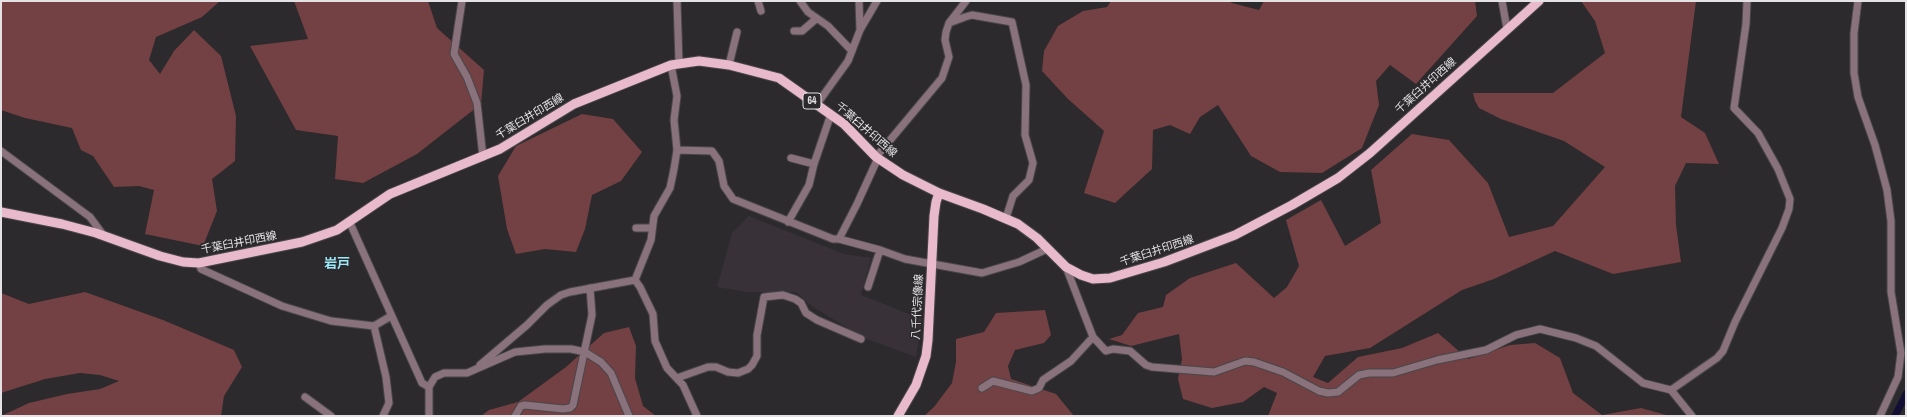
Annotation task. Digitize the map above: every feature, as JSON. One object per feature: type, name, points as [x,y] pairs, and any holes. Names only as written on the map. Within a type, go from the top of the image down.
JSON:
[{"type":"main road","name":"千葉臼井印西線","points":[[1,212],[62,224],[183,262],[199,263],[302,242],[326,235],[350,223],[390,194],[483,158],[574,104],[675,64],[699,61],[729,65],[779,78],[844,124],[877,157],[903,175],[939,193],[1006,218],[1026,230],[1066,267],[1081,275],[1093,279],[1110,278],[1126,274],[1222,240],[1280,212],[1348,171],[1539,1]]},
{"type":"main road","name":"八千代宗像線","points":[[898,416],[916,385],[926,356],[936,202],[939,193]]},
{"type":"street","points":[[462,1],[454,54],[467,77],[477,103],[483,158]]},
{"type":"street","points":[[635,280],[647,252],[656,210],[670,188],[677,150],[674,120],[676,96],[675,64],[677,1]]},
{"type":"street","points":[[758,1],[761,11]]},
{"type":"street","points":[[800,1],[816,19],[828,26],[852,51]]},
{"type":"street","points":[[859,1],[860,30]]},
{"type":"street","points":[[817,104],[848,61],[860,30],[877,1]]},
{"type":"street","points":[[839,239],[857,204],[877,157],[942,78],[949,57],[945,40],[949,24],[966,1]]},
{"type":"street","points":[[1502,1],[1507,29]]},
{"type":"street","points":[[1672,390],[1717,358],[1723,351],[1735,322],[1782,228],[1789,209],[1790,199],[1778,169],[1758,133],[1734,108],[1746,24],[1747,1]]},
{"type":"street","points":[[1858,1],[1854,33],[1854,73],[1858,97],[1875,145],[1887,190],[1890,221],[1891,292],[1901,353],[1898,377],[1880,416]]},
{"type":"street","points":[[949,24],[965,17],[972,16],[1012,22],[1026,85],[1025,135],[1033,162],[1030,180],[1013,196],[1006,218]]},
{"type":"street","points":[[794,31],[802,31],[816,19]]},
{"type":"street","points":[[729,65],[738,32]]},
{"type":"street","points":[[788,222],[809,185],[814,164],[831,114]]},
{"type":"street","points":[[677,150],[712,151],[719,160],[724,186],[733,199],[833,239],[839,239],[880,250],[905,259],[982,273],[1019,262],[1048,249]]},
{"type":"street","points":[[1,151],[90,217],[104,236]]},
{"type":"street","points":[[791,158],[814,164]]},
{"type":"street","points":[[350,223],[422,383],[428,387]]},
{"type":"street","points":[[636,228],[652,228]]},
{"type":"street","points":[[868,287],[880,250]]},
{"type":"street","points":[[199,263],[202,269],[282,306],[331,321],[374,326],[391,316]]},
{"type":"street","points":[[1066,267],[1093,337],[1106,351],[1113,349],[1130,351],[1146,365],[1152,367],[1214,372],[1246,361],[1254,362],[1283,372],[1319,391],[1328,393],[1338,392],[1359,375],[1370,373],[1393,373],[1437,360],[1486,350],[1516,335],[1540,329],[1576,338],[1596,346],[1643,383],[1672,390],[1692,416]]},
{"type":"street","points":[[474,370],[527,325],[547,305],[570,292],[635,280]]},
{"type":"street","points":[[635,280],[653,314],[655,341],[667,368],[683,385],[697,416]]},
{"type":"street","points":[[515,416],[521,406],[525,405],[564,409],[572,407],[592,315],[590,288]]},
{"type":"street","points":[[677,378],[708,367],[716,367],[728,372],[738,372],[748,369],[752,365],[756,356],[757,335],[764,297],[783,295],[795,299],[801,303],[806,313],[817,320],[861,339]]},
{"type":"street","points":[[374,326],[386,376],[389,403],[384,416]]},
{"type":"street","points":[[982,388],[993,381],[1032,391],[1039,388],[1043,380],[1071,361],[1093,337]]},
{"type":"street","points":[[429,416],[428,387],[432,380],[439,374],[467,373],[515,352],[545,349],[571,349],[585,352],[601,362],[611,373],[629,416]]},
{"type":"street","points":[[305,396],[331,416]]},
{"type":"shaded area","points":[[1,1],[220,1],[202,17],[156,37],[149,60],[160,74],[174,51],[194,30],[221,56],[236,116],[235,161],[212,179],[217,211],[203,246],[145,234],[154,190],[139,186],[114,187],[93,156],[81,150],[72,128],[25,118],[1,110]]},
{"type":"shaded area","points":[[294,1],[428,1],[437,28],[484,70],[481,104],[417,154],[363,183],[335,179],[338,136],[296,130],[250,46],[308,39]]},
{"type":"shaded area","points":[[1111,1],[1229,1],[1259,10],[1264,1],[1475,1],[1477,16],[1416,84],[1390,65],[1376,81],[1379,105],[1362,148],[1322,173],[1280,172],[1251,156],[1218,105],[1200,117],[1190,134],[1170,125],[1153,130],[1152,169],[1115,203],[1084,193],[1104,131],[1068,99],[1042,71],[1044,51],[1058,26],[1083,11],[1107,7]]},
{"type":"shaded area","points":[[1581,1],[1696,1],[1681,117],[1705,133],[1719,164],[1686,163],[1675,186],[1676,225],[1681,262],[1613,274],[1555,251],[1494,279],[1462,290],[1370,348],[1325,356],[1313,377],[1328,383],[1358,357],[1402,348],[1438,333],[1468,359],[1510,345],[1535,343],[1560,358],[1573,393],[1602,415],[1641,408],[1670,416],[1268,416],[1277,393],[1264,387],[1243,402],[1212,408],[1183,399],[1178,379],[1182,359],[1179,334],[1131,346],[1109,339],[1122,335],[1138,313],[1163,307],[1166,295],[1190,278],[1236,263],[1274,298],[1287,287],[1299,266],[1286,220],[1321,200],[1345,246],[1381,223],[1371,170],[1412,134],[1449,140],[1488,183],[1509,237],[1553,226],[1605,167],[1564,141],[1501,119],[1479,108],[1473,93],[1553,93],[1605,53],[1595,21]]},
{"type":"shaded area","points":[[582,114],[613,119],[642,152],[621,181],[592,195],[585,229],[576,252],[545,249],[516,254],[507,229],[498,176],[516,146]]},
{"type":"shaded area","points":[[749,216],[844,254],[871,258],[861,295],[922,319],[916,357],[864,338],[810,305],[796,292],[747,292],[717,287],[732,233]]},
{"type":"shaded area","points":[[85,292],[163,320],[234,350],[242,367],[224,396],[221,416],[1,416],[29,403],[67,394],[100,389],[119,381],[100,375],[80,373],[45,379],[1,393],[1,293],[29,304]]},
{"type":"shaded area","points":[[1045,310],[1051,335],[1044,343],[1015,350],[1008,366],[1011,379],[1056,394],[1074,416],[924,416],[934,407],[952,383],[956,362],[956,339],[984,332],[996,313]]},
{"type":"shaded area","points":[[629,327],[636,346],[635,378],[643,406],[656,416],[481,416],[489,410],[518,402],[566,367],[604,333]]},
{"type":"waterway","points":[[1895,416],[1906,394]]},
{"type":"district","name":"岩戸","points":[[337,265]]}]
